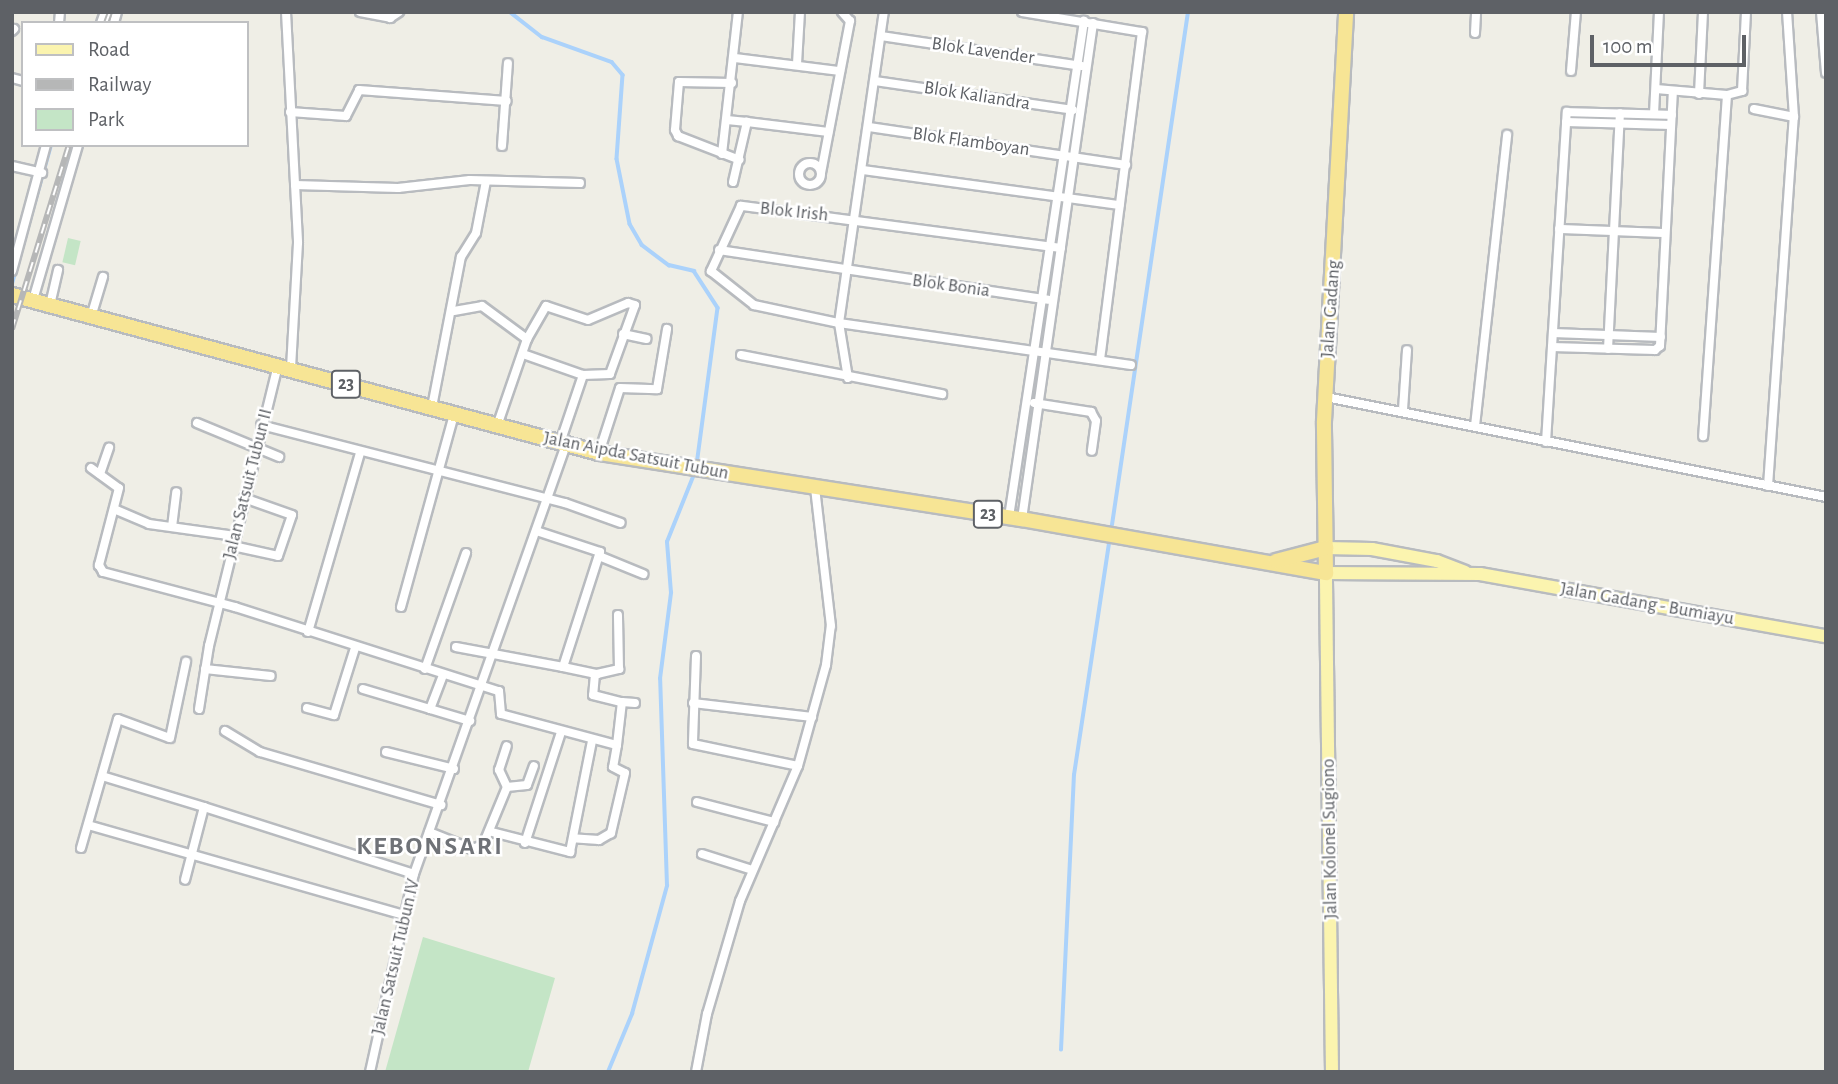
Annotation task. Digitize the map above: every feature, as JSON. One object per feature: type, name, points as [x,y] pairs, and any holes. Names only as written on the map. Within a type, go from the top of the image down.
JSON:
[{"type":"highway","name":"Jalan Gadang","points":[[1326,573],[1325,397],[1346,12]]},
{"type":"highway","name":"Jalan Aipda Satsuit Tubun","points":[[12,295],[599,453],[704,472],[1016,518],[1326,573]]},
{"type":"highway","name":"Jalan Aipda Satsuit Tubun","points":[[1272,562],[1326,548]]},
{"type":"main road","name":"Jalan Gadang - Bumiayu","points":[[1326,548],[1385,551],[1437,561],[1468,573]]},
{"type":"main road","name":"Jalan Gadang - Bumiayu","points":[[1326,573],[1468,573],[1826,636]]},
{"type":"main road","name":"Jalan Gadang","points":[[1326,573],[1326,607]]},
{"type":"main road","name":"Jalan Kolonel Sugiono","points":[[1326,607],[1332,1072]]},
{"type":"street","name":"Jalan Satsuit Tubun II","points":[[198,709],[219,603],[261,425],[284,368],[298,265],[286,12]]},
{"type":"street","points":[[360,12],[390,18],[399,12]]},
{"type":"street","points":[[722,154],[735,58],[738,12]]},
{"type":"street","points":[[797,64],[800,12]]},
{"type":"street","points":[[825,150],[799,173],[803,182],[816,183],[821,173],[850,21],[842,12]]},
{"type":"street","points":[[848,379],[839,323],[884,12]]},
{"type":"street","points":[[1022,12],[1139,30],[1143,36],[1100,359]]},
{"type":"street","points":[[1475,33],[1476,12]]},
{"type":"street","points":[[1571,71],[1576,12]]},
{"type":"street","points":[[1654,114],[1659,12]]},
{"type":"street","points":[[1699,94],[1703,12]]},
{"type":"street","points":[[1656,89],[1727,95],[1742,91],[1746,12]]},
{"type":"street","points":[[1768,486],[1794,117],[1787,12]]},
{"type":"street","points":[[1821,12],[1826,73]]},
{"type":"street","points":[[1016,518],[1039,403],[1044,299],[1068,156],[1070,110],[1088,22]]},
{"type":"street","name":"Blok Lavender","points":[[881,36],[1081,65]]},
{"type":"street","points":[[735,58],[840,71]]},
{"type":"street","points":[[502,146],[508,63]]},
{"type":"street","points":[[1068,156],[1079,112],[1081,65]]},
{"type":"street","points":[[732,83],[684,80],[678,85],[676,134],[740,160]]},
{"type":"street","name":"Blok Kaliandra","points":[[875,81],[1079,112]]},
{"type":"street","points":[[290,112],[346,116],[359,90],[507,101]]},
{"type":"street","points":[[1552,348],[1655,350],[1661,337],[1673,92]]},
{"type":"street","points":[[1703,436],[1727,95]]},
{"type":"street","points":[[1754,109],[1794,117]]},
{"type":"street","points":[[1546,442],[1566,122],[1569,111],[1672,115]]},
{"type":"street","points":[[1608,349],[1620,113]]},
{"type":"street","points":[[727,120],[828,132]]},
{"type":"street","points":[[733,182],[747,122]]},
{"type":"street","points":[[1566,122],[1671,125]]},
{"type":"street","name":"Blok Flamboyan","points":[[869,127],[1126,165]]},
{"type":"street","points":[[1475,426],[1507,135]]},
{"type":"street","points":[[12,271],[17,238],[42,173],[46,147]]},
{"type":"street","points":[[33,300],[77,147]]},
{"type":"street","points":[[808,163],[821,173]]},
{"type":"street","points":[[12,166],[42,173]]},
{"type":"street","points":[[863,170],[1120,205]]},
{"type":"street","points":[[295,185],[398,188],[486,181],[580,183]]},
{"type":"street","points":[[432,407],[454,311],[461,257],[476,233],[486,181]]},
{"type":"street","points":[[1016,518],[1029,402],[1054,300],[1061,248],[1062,199]]},
{"type":"street","name":"Blok Irish","points":[[719,250],[741,206],[855,218]]},
{"type":"street","points":[[855,218],[1061,248]]},
{"type":"street","points":[[1559,229],[1665,233]]},
{"type":"street","points":[[719,250],[711,271],[754,305],[839,323],[1042,350],[1131,365]]},
{"type":"street","name":"Blok Bonia","points":[[719,250],[848,272],[1054,300]]},
{"type":"street","points":[[50,305],[58,270]]},
{"type":"street","points":[[91,317],[103,277]]},
{"type":"street","points":[[497,426],[527,340],[546,306],[588,320],[632,303],[610,374],[583,375],[523,354]]},
{"type":"street","points":[[454,311],[482,306],[527,340]]},
{"type":"street","points":[[599,453],[620,388],[657,389],[667,328]]},
{"type":"street","points":[[623,334],[646,339]]},
{"type":"street","points":[[1553,334],[1661,337]]},
{"type":"street","points":[[1403,411],[1407,350]]},
{"type":"street","points":[[741,355],[848,379],[942,394]]},
{"type":"street","name":"Jalan Satsuit Tubun IV","points":[[370,1072],[414,874],[549,500],[583,375]]},
{"type":"street","points":[[1325,397],[1826,497]]},
{"type":"street","points":[[1029,402],[1091,412],[1096,421],[1092,451]]},
{"type":"street","points":[[401,607],[454,414]]},
{"type":"street","points":[[197,423],[279,457]]},
{"type":"street","points":[[261,425],[360,453],[549,500],[621,523]]},
{"type":"street","points":[[100,474],[109,449]]},
{"type":"street","points":[[308,632],[360,453]]},
{"type":"street","points":[[91,468],[119,488],[99,565],[101,570],[219,603],[355,648],[502,692],[499,713],[592,741],[617,745]]},
{"type":"street","points":[[696,1072],[716,979],[752,870],[799,766],[826,665],[831,626],[816,488]]},
{"type":"street","points":[[172,527],[176,492]]},
{"type":"street","points":[[233,546],[276,557],[292,515],[244,498]]},
{"type":"street","points":[[114,509],[149,524],[235,536]]},
{"type":"street","points":[[536,531],[597,550],[599,556],[563,667]]},
{"type":"street","points":[[425,669],[466,553]]},
{"type":"street","points":[[599,556],[643,574]]},
{"type":"street","points":[[456,647],[595,674],[615,671],[621,665],[618,615]]},
{"type":"street","points":[[307,708],[334,715],[355,648]]},
{"type":"street","points":[[696,656],[690,733],[697,747],[799,766]]},
{"type":"street","points":[[81,848],[120,718],[170,738],[186,662]]},
{"type":"street","points":[[205,669],[271,676]]},
{"type":"street","points":[[595,674],[593,695],[635,704]]},
{"type":"street","points":[[430,709],[443,675]]},
{"type":"street","points":[[363,689],[470,721]]},
{"type":"street","points":[[573,838],[599,840],[611,833],[625,773],[613,767],[622,702]]},
{"type":"street","points":[[693,703],[812,717]]},
{"type":"street","points":[[225,731],[260,752],[441,805]]},
{"type":"street","points":[[525,843],[561,732]]},
{"type":"street","points":[[492,832],[568,853],[592,741]]},
{"type":"street","points":[[429,832],[472,849],[482,845],[492,832],[507,787],[499,773],[507,746]]},
{"type":"street","points":[[386,752],[454,769]]},
{"type":"street","points":[[507,787],[527,786],[534,766]]},
{"type":"street","points":[[102,776],[414,874]]},
{"type":"street","points":[[697,803],[774,822]]},
{"type":"street","points":[[185,880],[204,807]]},
{"type":"street","points":[[88,825],[191,858],[403,915]]},
{"type":"street","points":[[702,854],[752,870]]},
{"type":"green space","points":[[68,238],[81,241],[75,265],[62,262]]},
{"type":"green space","points":[[423,937],[555,978],[528,1072],[385,1072]]},
{"type":"waterway","points":[[510,12],[542,37],[612,62],[623,75],[617,159],[630,224],[642,245],[669,265],[694,271],[718,308],[697,465]]},
{"type":"waterway","points":[[1112,525],[1188,12]]},
{"type":"waterway","points":[[12,284],[50,147]]},
{"type":"waterway","points":[[608,1072],[632,1014],[667,886],[660,679],[671,593],[667,542],[695,472]]},
{"type":"waterway","points":[[1061,1050],[1074,775],[1109,544]]},
{"type":"railway","points":[[107,21],[110,12]]},
{"type":"railway","points":[[12,329],[68,147]]},
{"type":"district","name":"KEBONSARI","points":[[430,847]]}]
